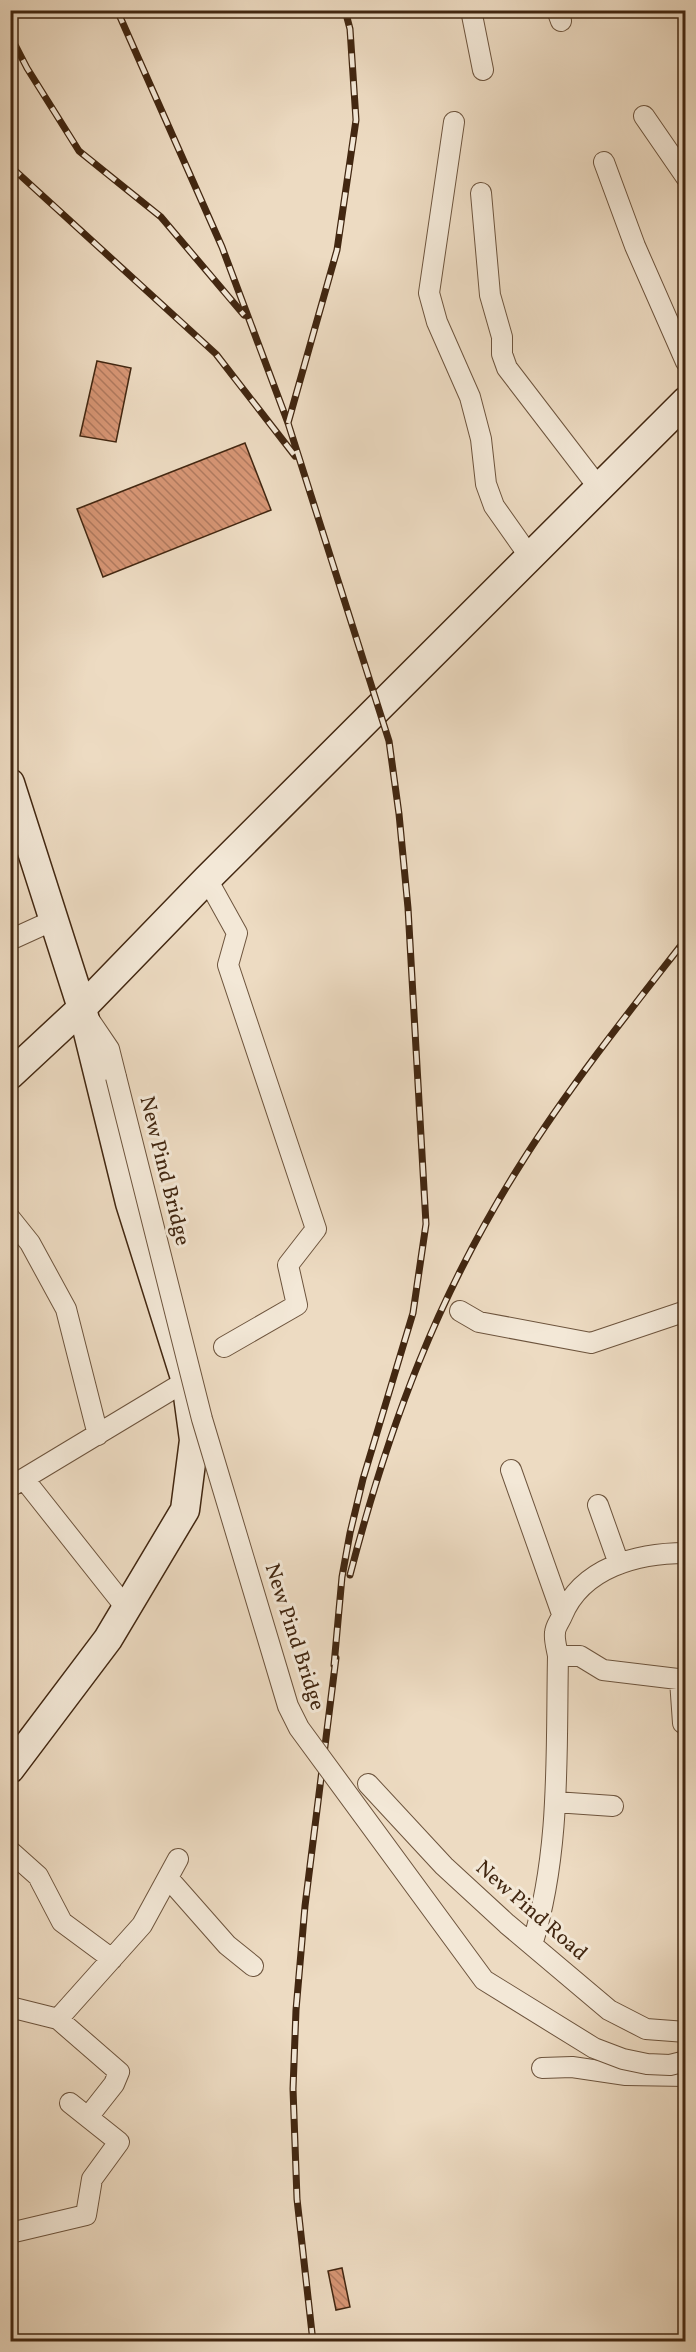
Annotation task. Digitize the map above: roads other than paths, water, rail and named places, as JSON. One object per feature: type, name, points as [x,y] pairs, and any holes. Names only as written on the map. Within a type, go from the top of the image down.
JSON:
[{"type":"main road","points":[[10,1075],[82,1008],[207,879],[686,401]]},
{"type":"main road","points":[[10,783],[82,1008],[130,1203],[186,1381],[194,1440],[185,1510],[108,1639],[10,1769]]},
{"type":"street","points":[[471,10],[483,70]]},
{"type":"street","points":[[644,116],[686,177]]},
{"type":"street","points":[[454,122],[431,261],[429,292],[437,322],[470,397],[482,439],[486,484],[494,506],[530,556]]},
{"type":"street","points":[[604,162],[636,246],[686,362]]},
{"type":"street","points":[[482,193],[490,295],[502,337],[502,354],[507,368],[599,488]]},
{"type":"street","points":[[207,879],[237,933],[228,965],[316,1229],[288,1265],[297,1305],[224,1347]]},
{"type":"street","points":[[10,940],[54,920]]},
{"type":"street","name":"New Pind Bridge","points":[[82,1008],[109,1049],[202,1419],[288,1706],[298,1728],[484,1980],[594,2048],[623,2059],[647,2064],[670,2065],[686,2061]]},
{"type":"street","points":[[10,1218],[30,1243],[66,1309],[98,1435]]},
{"type":"street","points":[[459,1311],[479,1323],[591,1343],[686,1311]]},
{"type":"street","points":[[127,1609],[17,1483],[186,1381]]},
{"type":"street","points":[[511,1470],[562,1614]]},
{"type":"street","points":[[598,1505],[619,1564]]},
{"type":"street","points":[[532,1945],[538,1924],[555,1822],[558,1656],[555,1632],[562,1614],[570,1600],[597,1573],[619,1564],[665,1553],[686,1553]]},
{"type":"street","points":[[558,1656],[579,1656],[603,1670],[683,1680],[686,1725]]},
{"type":"street","name":"New Pind Road","points":[[368,1784],[444,1866],[609,2010],[646,2029],[686,2032]]},
{"type":"street","points":[[555,1802],[613,1806]]},
{"type":"street","points":[[10,1851],[38,1876],[62,1922],[112,1959]]},
{"type":"street","points":[[58,2019],[142,1925],[178,1859]]},
{"type":"street","points":[[168,1878],[227,1945],[253,1966]]},
{"type":"street","points":[[10,2007],[58,2019],[119,2072],[114,2084],[88,2117]]},
{"type":"street","points":[[542,2068],[572,2067],[626,2075],[686,2076]]},
{"type":"street","points":[[10,2233],[87,2215],[92,2179],[119,2142],[70,2103]]},
{"type":"railway","points":[[117,10],[222,247],[288,423],[389,741],[399,814],[408,908],[426,1224],[413,1313],[363,1479],[350,1533],[342,1577],[334,1665]]},
{"type":"railway","points":[[288,423],[337,250],[356,120],[350,29],[345,10]]},
{"type":"railway","points":[[10,35],[27,68],[79,151],[161,217],[244,315]]},
{"type":"railway","points":[[10,166],[216,354],[295,456]]},
{"type":"railway","points":[[350,1575],[399,1413],[441,1311],[465,1261],[492,1211],[560,1105],[686,939]]},
{"type":"railway","points":[[313,2342],[297,2199],[293,2089],[296,2010],[305,1906],[336,1658]]}]
